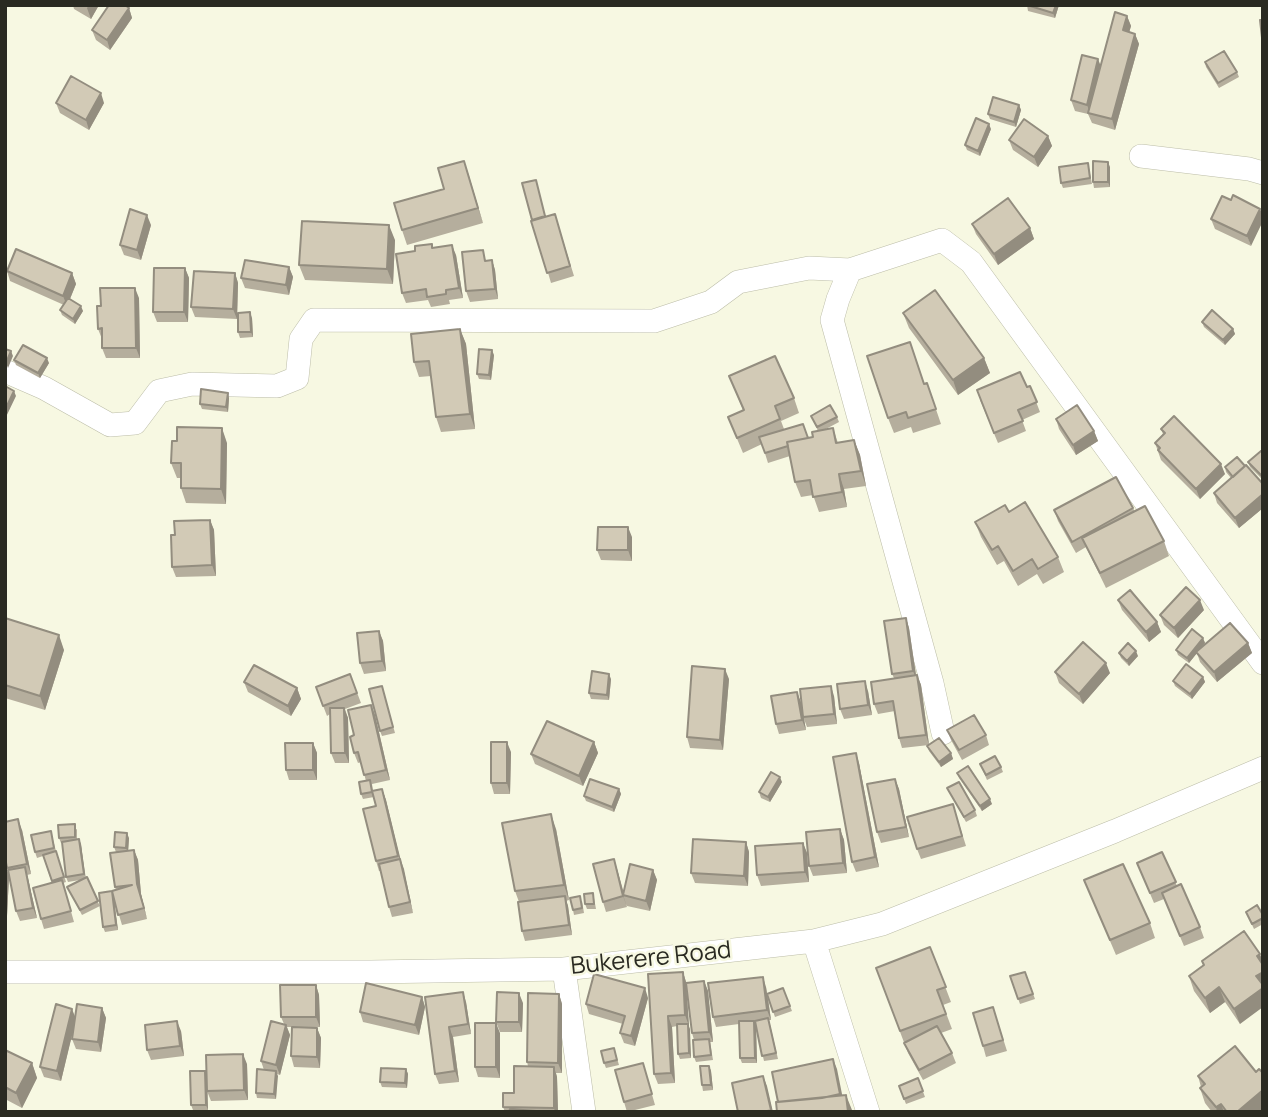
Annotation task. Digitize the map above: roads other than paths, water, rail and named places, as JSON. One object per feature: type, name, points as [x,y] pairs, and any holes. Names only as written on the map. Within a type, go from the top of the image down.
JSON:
[{"type":"street","points":[[1141,156],[1263,173]]},
{"type":"street","points":[[5,371],[44,388],[110,425],[135,423],[159,391],[192,384],[277,386],[297,378],[301,339],[314,320],[654,321],[711,302],[738,282],[809,268],[850,270],[942,240],[971,262],[1263,663]]},
{"type":"street","points":[[850,270],[832,320],[891,528],[943,733]]},
{"type":"street","name":"Bukerere Road","points":[[5,972],[564,969],[814,941],[882,925],[1263,768]]},
{"type":"street","points":[[814,941],[869,1112]]},
{"type":"street","points":[[564,969],[584,1112]]}]
